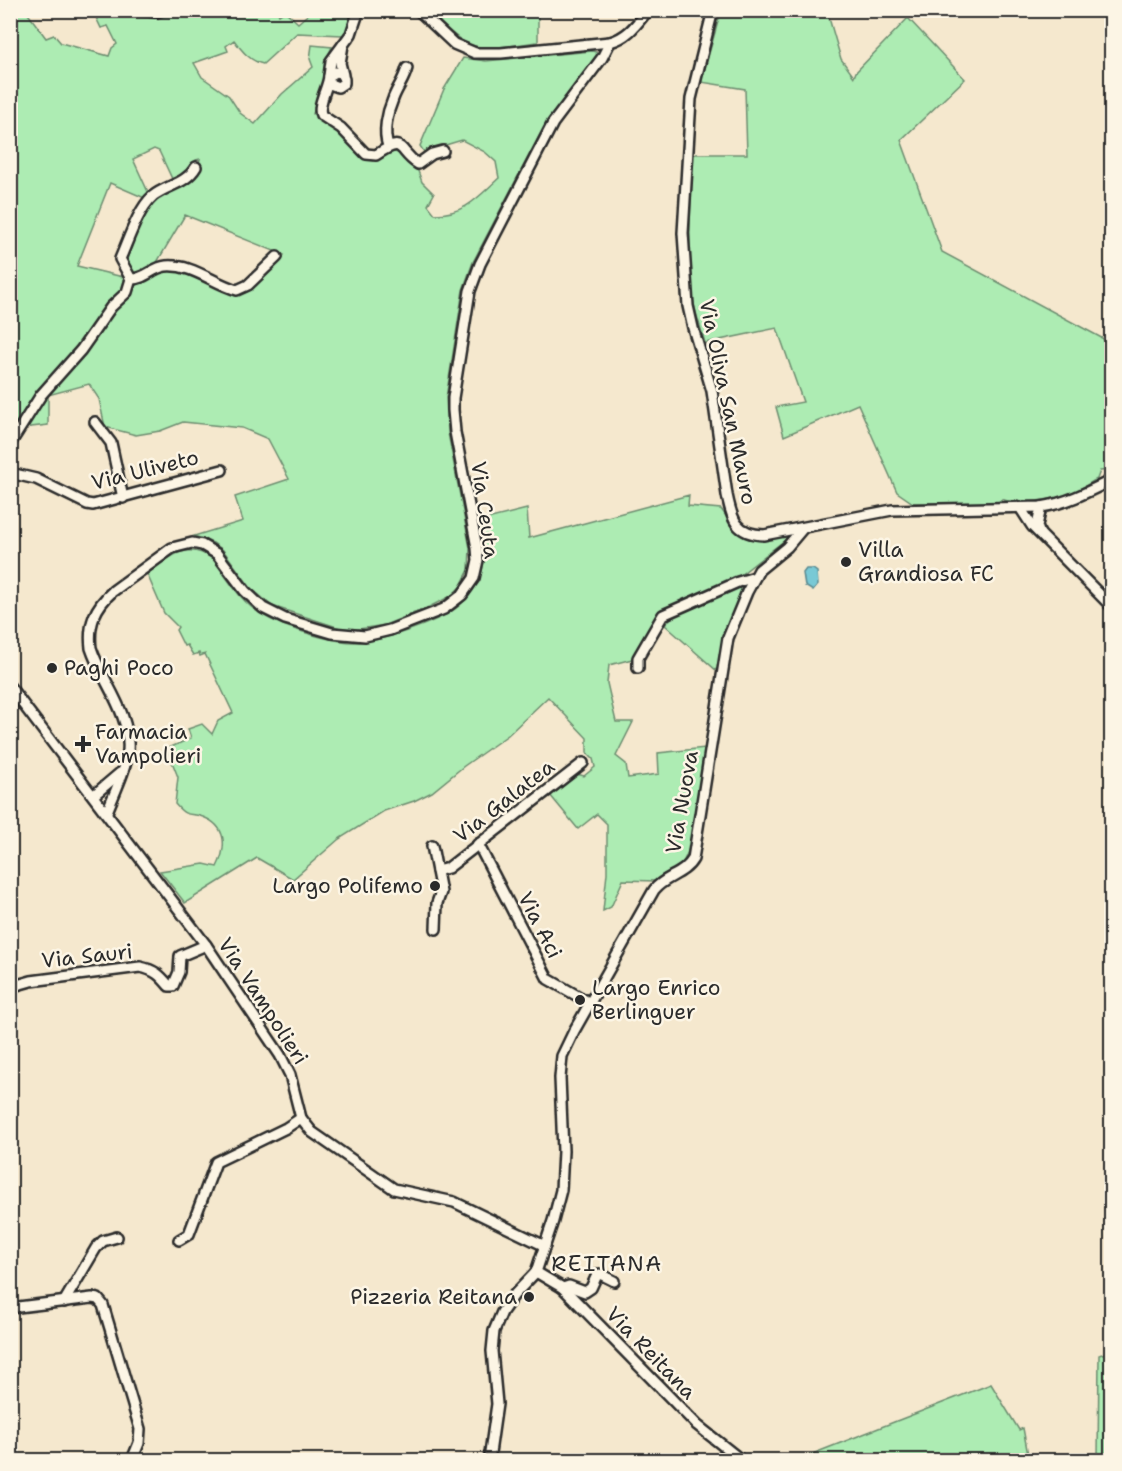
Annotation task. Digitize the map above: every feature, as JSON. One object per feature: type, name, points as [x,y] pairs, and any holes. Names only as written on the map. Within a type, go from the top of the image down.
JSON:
[{"type":"street","points":[[142,10],[162,10]]},
{"type":"street","points":[[359,10],[354,28],[331,61],[329,78],[319,110],[321,115],[341,128],[366,154],[376,155],[388,146],[401,148],[418,164],[432,154],[443,151]]},
{"type":"street","points":[[418,10],[454,44],[475,53],[501,53],[610,42],[629,33],[648,10]]},
{"type":"street","name":"Via Oliva San Mauro","points":[[713,10],[689,113],[682,233],[688,306],[712,392],[730,510],[741,530],[754,535],[764,535],[892,510],[1021,509],[1056,505],[1112,480]]},
{"type":"street","name":"Via Ceuta","points":[[106,812],[128,751],[125,721],[93,657],[89,637],[93,616],[104,599],[172,548],[192,543],[209,548],[218,554],[245,591],[263,608],[285,618],[343,635],[365,636],[390,630],[444,609],[469,588],[476,569],[477,548],[455,432],[453,398],[470,291],[480,264],[553,123],[602,58],[610,42]]},
{"type":"street","points":[[322,101],[344,83],[340,63],[343,45]]},
{"type":"street","points":[[388,146],[385,132],[392,102],[405,78],[407,68]]},
{"type":"street","points":[[329,78],[336,72],[343,75]]},
{"type":"street","points":[[329,78],[330,84],[338,87]]},
{"type":"street","points":[[10,444],[41,395],[81,350],[111,307],[126,292],[131,279],[120,259],[147,203],[156,194],[188,178],[196,167]]},
{"type":"street","points":[[131,279],[136,279],[156,268],[179,266],[196,271],[237,290],[248,285],[277,257]]},
{"type":"street","points":[[95,422],[111,443],[123,498]]},
{"type":"street","name":"Via Uliveto","points":[[10,473],[36,479],[87,504],[100,504],[222,470]]},
{"type":"street","points":[[1040,534],[1037,526],[1041,507]]},
{"type":"street","points":[[1021,509],[1040,534],[1112,607]]},
{"type":"street","name":"Via Nuova","points":[[536,1272],[557,1206],[562,1173],[561,1063],[574,1031],[654,890],[659,884],[684,871],[693,859],[728,638],[754,577],[767,561],[787,547],[803,528]]},
{"type":"street","points":[[638,668],[638,658],[663,615],[754,577]]},
{"type":"street","name":"Via Vampolieri","points":[[10,687],[206,945],[284,1061],[293,1082],[301,1118]]},
{"type":"street","name":"Via Galatea","points":[[437,871],[448,868],[583,763]]},
{"type":"street","points":[[94,795],[122,771]]},
{"type":"street","name":"Via Aci","points":[[478,844],[548,979],[590,1003]]},
{"type":"street","points":[[432,846],[441,892],[437,903],[436,930]]},
{"type":"street","name":"Via Sauri","points":[[10,987],[31,981],[140,967],[154,971],[163,977],[169,986],[173,986],[179,972],[180,956],[206,945]]},
{"type":"street","points":[[179,1240],[189,1234],[216,1162],[286,1128],[301,1118],[312,1132],[394,1189],[454,1202],[545,1246]]},
{"type":"street","points":[[64,1302],[96,1248],[103,1241],[117,1237]]},
{"type":"street","points":[[489,1461],[497,1404],[492,1351],[494,1331],[502,1312],[514,1295],[536,1272]]},
{"type":"street","name":"Via Reitana","points":[[536,1272],[563,1288],[697,1425],[741,1461]]},
{"type":"street","points":[[563,1288],[569,1286],[585,1292],[591,1288],[597,1275],[600,1274],[614,1281]]},
{"type":"street","points":[[10,1308],[92,1298],[98,1299],[103,1305],[140,1429],[139,1443],[132,1461]]},
{"type":"green space","points":[[180,10],[277,10],[279,15],[285,11],[298,23],[312,11],[349,14],[353,18],[343,35],[297,33],[263,64],[250,58],[234,40],[226,46],[228,51],[194,63],[202,77],[229,96],[240,113],[255,124],[282,94],[313,67],[310,59],[312,45],[332,47],[326,59],[325,78],[313,114],[339,131],[360,154],[370,159],[376,161],[387,153],[401,154],[418,171],[422,182],[434,194],[428,205],[435,214],[463,208],[499,178],[496,162],[485,152],[462,140],[439,147],[426,155],[420,146],[444,89],[463,58],[486,61],[596,52],[597,56],[547,121],[473,262],[463,290],[446,398],[448,433],[470,548],[469,570],[460,587],[451,596],[385,625],[359,629],[340,628],[272,606],[251,588],[223,550],[213,543],[194,536],[243,521],[235,497],[289,479],[268,439],[242,428],[183,422],[160,431],[136,435],[105,427],[99,399],[89,384],[48,395],[48,425],[22,428],[43,395],[113,307],[136,282],[164,270],[181,271],[198,275],[238,294],[247,292],[284,255],[185,215],[156,264],[137,276],[128,270],[122,260],[149,203],[196,173],[200,159],[196,160],[192,169],[174,183],[159,151],[154,149],[133,159],[149,194],[147,199],[110,183],[77,266],[127,278],[129,283],[17,428],[11,428],[11,11],[26,11],[46,38],[54,35],[61,43],[109,56],[112,48],[117,44],[108,26],[101,28],[93,11],[131,11],[145,17],[156,17]]},
{"type":"green space","points":[[429,11],[538,11],[538,42],[503,47],[468,44],[447,29]]},
{"type":"green space","points":[[721,11],[827,11],[841,59],[854,77],[856,72],[908,18],[965,79],[901,140],[942,252],[1111,343],[1111,470],[1100,471],[1097,479],[1072,493],[1044,500],[1015,502],[1002,499],[997,503],[913,503],[897,492],[858,404],[784,436],[776,407],[803,402],[777,328],[705,343],[693,298],[690,244],[693,154],[747,154],[745,89],[701,82]]},
{"type":"green space","points":[[689,495],[688,506],[721,509],[734,528],[749,539],[765,540],[790,536],[735,579],[660,612],[632,659],[609,665],[607,683],[616,722],[633,722],[616,756],[626,764],[628,778],[659,774],[658,753],[705,748],[698,808],[691,841],[682,863],[676,868],[655,881],[623,880],[611,907],[603,911],[607,873],[607,824],[597,814],[578,829],[550,795],[577,774],[584,776],[595,767],[593,759],[587,753],[587,738],[548,697],[508,735],[432,792],[384,811],[339,839],[293,879],[257,858],[185,903],[160,871],[204,864],[217,867],[223,845],[221,832],[211,821],[198,815],[186,814],[175,804],[178,777],[167,749],[191,738],[188,729],[202,724],[212,734],[218,721],[233,713],[205,654],[193,655],[187,645],[184,646],[176,630],[178,627],[164,613],[147,574],[163,562],[186,551],[203,553],[213,559],[247,603],[270,619],[319,637],[353,642],[364,641],[393,635],[439,618],[451,612],[471,594],[480,576],[484,558],[479,521],[527,509],[529,538]]},
{"type":"green space","points":[[743,585],[737,609],[729,623],[717,671],[665,625],[675,613]]},
{"type":"green space","points":[[1111,1351],[1111,1460],[1098,1460],[1099,1355]]},
{"type":"green space","points":[[991,1384],[1019,1430],[1023,1428],[1029,1460],[797,1460]]},
{"type":"water","points":[[806,569],[813,569],[817,572],[818,585],[813,591],[805,586],[803,573]]},
{"type":"place","name":"Villa Grandiosa FC","points":[[846,562]]},
{"type":"place","name":"Paghi Poco","points":[[52,668]]},
{"type":"place","name":"Farmacia Vampolieri","points":[[83,744]]},
{"type":"place","name":"Largo Polifemo","points":[[435,886]]},
{"type":"place","name":"Largo Enrico Berlinguer","points":[[580,1000]]},
{"type":"place","name":"Pizzeria Reitana","points":[[529,1297]]},
{"type":"district","name":"REITANA","points":[[607,1263]]}]
